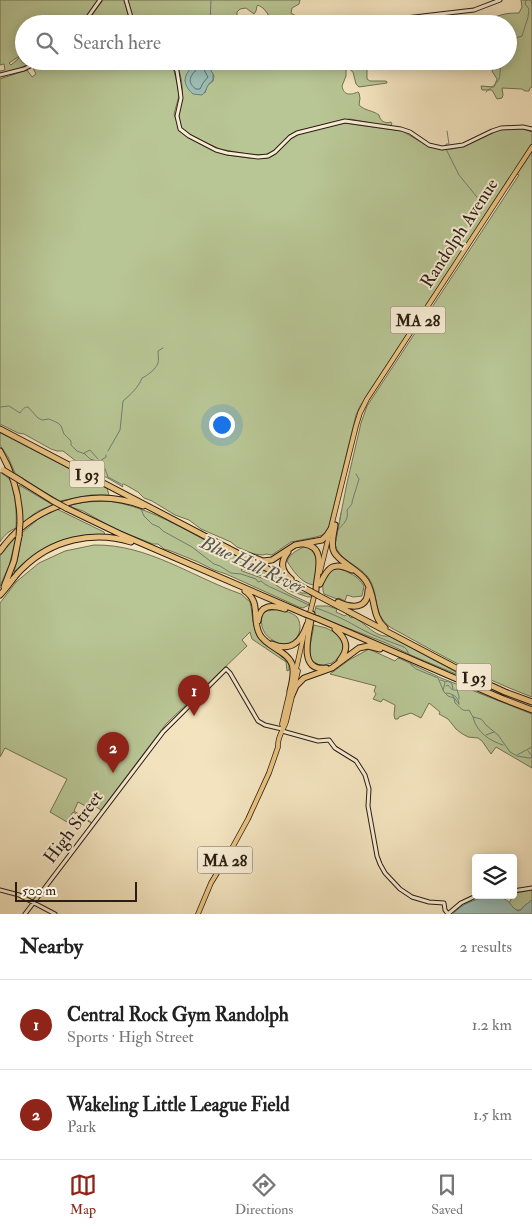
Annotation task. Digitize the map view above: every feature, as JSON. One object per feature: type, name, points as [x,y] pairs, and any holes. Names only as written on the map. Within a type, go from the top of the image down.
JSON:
[{"type":"highway","name":"I 93","points":[[0,428],[489,685],[532,702]]},
{"type":"highway","points":[[0,451],[16,488],[20,522],[14,560],[0,595]]},
{"type":"highway","name":"I 93","points":[[2,468],[53,501],[109,529],[532,710]]},
{"type":"highway","points":[[0,552],[12,536],[33,519],[57,506],[80,500],[105,498],[122,500],[173,519]]},
{"type":"highway","points":[[226,547],[262,561],[270,561],[295,545],[321,540],[333,527]]},
{"type":"highway","points":[[333,527],[332,546],[334,552],[365,580],[371,591],[378,620],[394,635]]},
{"type":"highway","points":[[0,595],[33,559],[49,549],[72,541],[93,537],[114,538],[160,552]]},
{"type":"highway","points":[[299,585],[285,573],[282,562],[292,549],[307,544],[314,548],[319,555],[315,592],[353,607],[363,603],[367,598],[366,586],[359,576],[351,570],[340,566],[329,568],[320,584]]},
{"type":"highway","points":[[234,584],[248,593],[254,600],[256,626],[260,636],[292,663],[291,693]]},
{"type":"highway","points":[[303,613],[276,606],[266,607],[261,611],[258,625],[264,638],[278,646],[287,647],[299,640],[307,625]]},
{"type":"highway","points":[[312,614],[307,655],[311,664],[319,668],[327,668],[335,663],[342,658],[345,651],[346,644],[344,638],[329,624]]},
{"type":"highway","points":[[291,693],[303,678],[333,667],[360,648],[370,646],[404,656]]},
{"type":"main road","points":[[89,15],[100,0]]},
{"type":"main road","points":[[126,0],[130,15]]},
{"type":"main road","points":[[431,15],[474,10],[500,0]]},
{"type":"main road","points":[[0,76],[21,70]]},
{"type":"main road","points":[[176,70],[180,90],[177,116],[180,128],[189,136],[216,150],[224,152],[258,157],[268,156],[274,153],[290,137],[299,132],[345,121],[401,129],[410,132],[429,145],[441,148],[464,144],[501,128],[524,127],[532,129]]},
{"type":"main road","name":"Randolph Avenue","points":[[313,606],[320,584],[356,426],[365,402],[532,148]]},
{"type":"main road","name":"Randolph Avenue","points":[[313,606],[333,527]]},
{"type":"main road","name":"MA 28","points":[[291,693],[313,606]]},
{"type":"main road","name":"MA 28","points":[[198,914],[211,883],[246,823],[270,770],[279,745],[282,729],[285,725],[313,606]]},
{"type":"main road","name":"High Street","points":[[25,914],[166,728],[226,669],[258,721],[264,725],[282,729]]},
{"type":"main road","points":[[282,729],[318,740],[330,740],[335,749],[350,756],[360,766],[369,790],[368,804],[380,864],[398,887],[410,896],[426,901],[444,903],[448,914],[461,902],[472,897]]},
{"type":"main road","points":[[517,890],[532,888]]},
{"type":"main road","points":[[0,890],[16,894],[55,914]]},
{"type":"green space","points":[[0,0],[98,0],[87,15],[15,15],[15,59],[9,63],[11,65],[15,62],[15,70],[0,74],[0,71],[5,70],[4,64],[0,65]]},
{"type":"green space","points":[[103,0],[124,0],[128,15],[92,15]]},
{"type":"green space","points":[[128,0],[300,0],[299,4],[292,8],[291,13],[294,15],[268,15],[263,8],[258,5],[254,14],[246,8],[240,9],[237,15],[132,15]]},
{"type":"green space","points":[[521,0],[531,0],[532,87],[529,91],[502,88],[502,98],[497,99],[492,90],[482,90],[481,86],[494,87],[497,79],[492,70],[517,70],[517,15],[502,15],[519,13],[522,7]]},
{"type":"green space","points":[[27,70],[32,77],[36,74],[34,70],[174,70],[179,96],[174,114],[180,131],[218,152],[249,158],[267,158],[274,155],[294,136],[345,123],[402,131],[428,146],[443,149],[464,146],[504,129],[523,129],[532,132],[532,144],[360,406],[356,415],[326,534],[291,542],[272,555],[254,554],[201,529],[189,520],[175,515],[144,498],[124,484],[122,485],[123,487],[106,477],[100,477],[63,451],[51,449],[24,434],[0,424],[0,79]]},
{"type":"green space","points":[[178,70],[190,70],[185,81],[205,93],[207,86],[213,81],[214,76],[210,70],[346,70],[342,86],[344,92],[352,94],[358,92],[360,98],[359,105],[361,107],[379,115],[383,122],[391,122],[392,124],[390,126],[350,119],[297,131],[272,152],[265,155],[220,149],[187,134],[180,125],[182,82]]},
{"type":"green space","points":[[350,70],[367,70],[367,79],[370,81],[386,81],[387,83],[359,87],[356,84],[353,72]]},
{"type":"green space","points":[[532,152],[532,697],[464,667],[388,626],[380,616],[373,588],[368,577],[340,554],[335,544],[347,483],[361,423],[367,406],[519,175],[517,174]]},
{"type":"green space","points":[[0,431],[107,488],[109,495],[91,495],[60,501],[37,488],[15,473],[0,445]]},
{"type":"green space","points":[[0,472],[11,480],[14,492],[16,528],[3,537],[0,542]]},
{"type":"green space","points":[[19,485],[53,505],[38,511],[22,523]]},
{"type":"green space","points":[[109,501],[121,503],[156,515],[208,542],[216,551],[235,554],[246,563],[257,566],[297,588],[301,593],[308,593],[312,597],[290,591],[278,582],[242,569],[242,571],[270,581],[288,593],[309,603],[309,605],[303,608],[299,607],[226,574],[164,549],[158,544],[153,544],[115,529],[83,511],[71,507],[71,505],[85,502]]},
{"type":"green space","points":[[57,509],[104,532],[105,535],[79,537],[55,544],[34,555],[14,572],[22,533],[38,519]]},
{"type":"green space","points":[[17,535],[9,566],[0,586],[0,556]]},
{"type":"green space","points":[[94,545],[114,546],[151,556],[241,594],[250,602],[254,626],[259,637],[289,662],[289,670],[287,671],[286,662],[252,639],[250,632],[242,640],[247,646],[166,724],[101,810],[92,804],[89,808],[78,802],[74,811],[91,823],[73,812],[67,822],[50,812],[67,779],[5,748],[0,757],[0,603],[16,582],[39,563],[65,551]]},
{"type":"green space","points":[[306,546],[314,550],[317,556],[314,585],[302,580],[287,561],[295,552]]},
{"type":"green space","points":[[337,568],[353,575],[362,583],[364,586],[362,596],[353,597],[347,595],[345,601],[324,594],[323,582],[325,578]]},
{"type":"green space","points":[[316,606],[328,606],[337,609],[336,612],[345,616],[347,614],[351,618],[357,619],[379,635],[389,636],[456,672],[456,674],[386,643],[314,615]]},
{"type":"green space","points":[[279,609],[289,612],[297,617],[299,621],[300,630],[290,644],[285,645],[270,639],[262,626],[262,614]]},
{"type":"green space","points":[[314,625],[334,632],[342,640],[345,649],[343,654],[332,663],[319,665],[310,659],[310,646]]},
{"type":"green space","points":[[369,649],[395,661],[398,658],[401,659],[441,678],[532,714],[532,768],[496,747],[491,754],[482,741],[461,733],[429,703],[421,718],[411,713],[395,719],[395,705],[383,699],[381,702],[373,699],[376,694],[374,691],[376,686],[330,674],[349,660]]},
{"type":"green space","points":[[532,890],[532,900],[521,910],[516,910],[509,903],[511,899],[517,899],[517,893]]},
{"type":"water","points":[[189,70],[211,70],[213,80],[202,95],[193,94],[186,84],[186,75]]},
{"type":"water","points":[[479,899],[504,899],[518,911],[532,900],[532,914],[453,914],[464,905]]},
{"type":"waterway","points":[[210,15],[211,0]]},
{"type":"waterway","points":[[517,38],[522,36],[528,17],[529,9],[525,4],[526,0]]},
{"type":"waterway","points":[[486,92],[498,81],[501,70]]},
{"type":"waterway","points":[[446,145],[449,144],[447,131]]},
{"type":"waterway","points":[[446,149],[459,175],[481,202]]},
{"type":"waterway","points":[[108,451],[120,430],[123,401],[136,388],[142,378],[155,368],[158,362],[158,351],[163,348]]},
{"type":"waterway","name":"Blue Hill River","points":[[0,407],[9,406],[20,413],[24,408],[28,407],[38,418],[42,420],[49,419],[58,423],[64,434],[71,441],[71,445],[77,451],[85,454],[90,459],[100,462],[104,466],[108,477],[121,484]]},
{"type":"waterway","name":"Blue Hill River","points":[[84,453],[90,450],[98,459]]},
{"type":"waterway","points":[[100,461],[106,455]]},
{"type":"waterway","points":[[337,531],[345,521],[347,510],[352,504],[359,479],[356,474]]},
{"type":"waterway","name":"Blue Hill River","points":[[141,509],[144,516],[152,524],[192,547],[214,564],[231,573],[241,574],[256,579],[258,582],[261,581],[309,605]]},
{"type":"waterway","points":[[335,546],[341,513]]},
{"type":"waterway","name":"Blue Hill River","points":[[316,608],[373,635],[404,647],[409,655]]},
{"type":"waterway","name":"Blue Hill River","points":[[411,663],[416,669],[438,678],[444,692],[454,698],[455,703],[461,709],[469,710],[473,717],[481,719],[498,735],[510,752],[517,756],[532,757]]},
{"type":"waterway","name":"Blue Hill River","points":[[440,680],[445,683],[443,690]]},
{"type":"waterway","name":"Blue Hill River","points":[[445,682],[448,681],[452,684],[453,689]]},
{"type":"waterway","name":"Blue Hill River","points":[[446,686],[448,685],[452,689],[457,690],[459,699]]},
{"type":"waterway","name":"Blue Hill River","points":[[446,693],[455,696],[459,704]]},
{"type":"waterway","name":"Blue Hill River","points":[[452,695],[459,704]]},
{"type":"waterway","name":"Blue Hill River","points":[[473,717],[477,727],[484,735],[503,745]]},
{"type":"waterway","name":"Blue Hill River","points":[[486,735],[494,732]]},
{"type":"waterway","name":"Blue Hill River","points":[[517,755],[532,747]]},
{"type":"waterway","name":"Blue Hill River","points":[[528,751],[532,756]]},
{"type":"place","name":"Central Rock Gym Randolph","points":[[194,716]]},
{"type":"place","name":"Wakeling Little League Field","points":[[113,773]]}]
